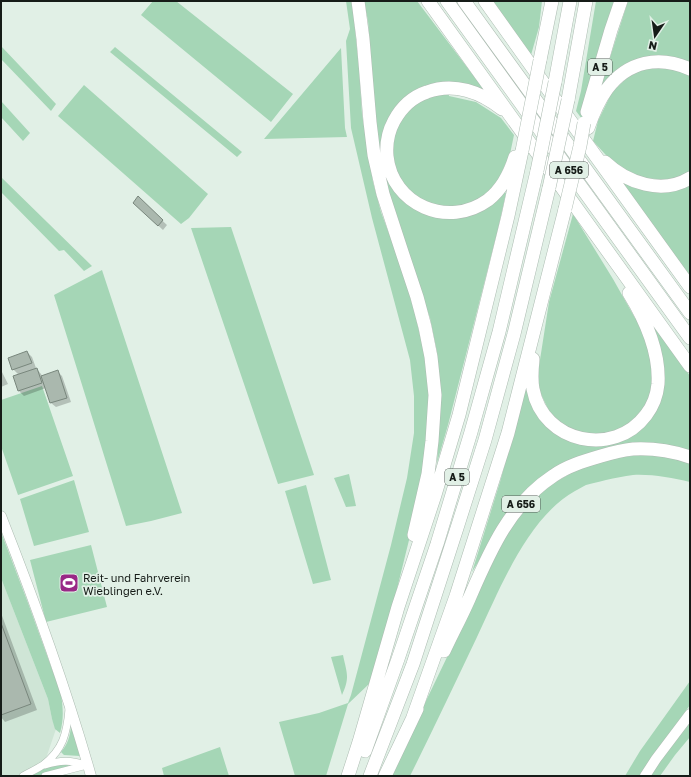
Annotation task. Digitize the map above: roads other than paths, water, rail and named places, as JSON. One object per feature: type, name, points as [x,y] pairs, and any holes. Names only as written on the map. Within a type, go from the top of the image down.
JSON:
[{"type":"highway","name":"A 5","points":[[358,1],[374,155],[383,194],[417,296],[423,319],[431,357],[435,395],[428,474],[398,607]]},
{"type":"highway","points":[[428,1],[690,366]]},
{"type":"highway","name":"A 656","points":[[447,1],[690,338]]},
{"type":"highway","name":"A 656","points":[[464,1],[690,313]]},
{"type":"highway","points":[[485,1],[583,145],[690,287]]},
{"type":"highway","points":[[514,120],[494,103],[468,90],[450,87],[432,90],[419,95],[408,103],[396,117],[388,134],[386,152],[387,161],[393,179],[411,200],[427,209],[436,211],[454,212],[472,208],[488,199],[495,193],[501,186],[511,167],[520,148],[526,128],[552,1]]},
{"type":"highway","name":"A 5","points":[[355,776],[370,739],[437,544],[499,332],[537,171],[570,1]]},
{"type":"highway","name":"A 5","points":[[370,776],[413,664],[485,440],[514,334],[549,188],[568,100],[586,1]]},
{"type":"highway","name":"A 5","points":[[586,125],[611,30],[621,1]]},
{"type":"highway","name":"A 656","points":[[690,69],[671,62],[659,61],[646,62],[625,71],[616,78],[607,89],[586,125],[583,145],[621,175],[634,181],[645,184],[666,186],[676,184],[690,178]]},
{"type":"highway","points":[[385,776],[413,717],[456,596],[508,433],[565,209],[583,145]]},
{"type":"highway","name":"A 5","points":[[348,776],[398,607],[435,495],[459,415],[508,216],[520,148]]},
{"type":"highway","points":[[539,312],[532,381],[536,399],[545,416],[566,434],[588,440],[612,439],[625,434],[636,426],[649,412],[656,395],[658,376],[655,352],[647,326],[632,297],[610,262],[606,249]]},
{"type":"highway","name":"A 656","points":[[413,717],[488,556],[520,504],[553,476],[573,465],[614,453],[632,449],[652,449],[676,452],[690,457]]},
{"type":"main road","points":[[1,516],[43,625],[91,776]]},
{"type":"main road","points":[[644,776],[690,714]]},
{"type":"street","points":[[43,765],[56,752],[65,736],[68,724],[69,703]]},
{"type":"street","points":[[23,776],[43,765],[65,760],[88,765]]},
{"type":"street","points":[[45,776],[88,765]]},
{"type":"place","name":"Reit- und Fahrverein Wieblingen e.V.","points":[[69,583]]}]
